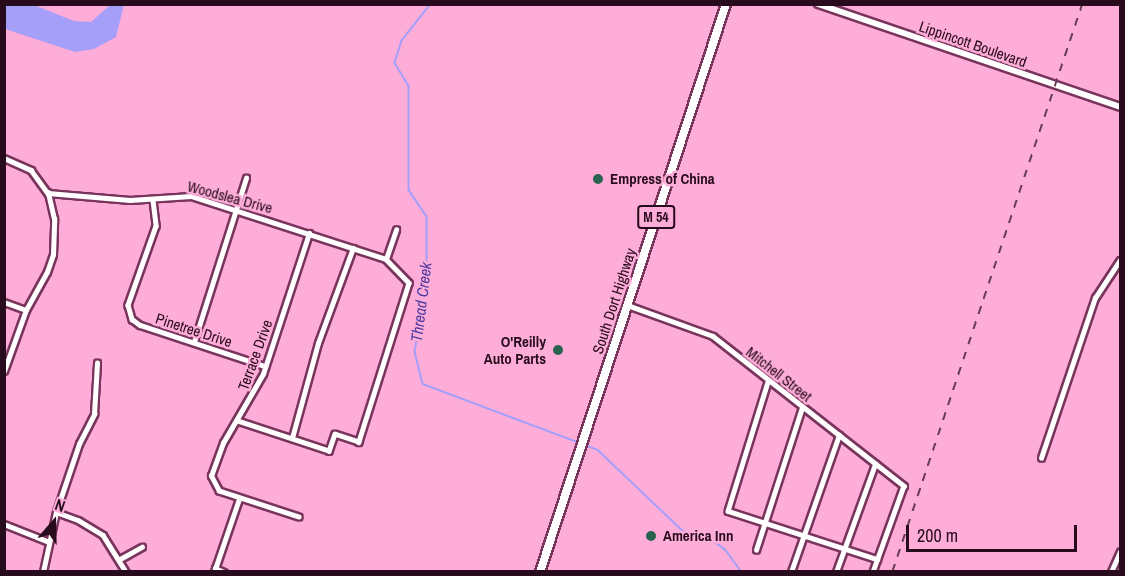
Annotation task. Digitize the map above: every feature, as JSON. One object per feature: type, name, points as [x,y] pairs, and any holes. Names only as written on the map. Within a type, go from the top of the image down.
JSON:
[{"type":"main road","name":"South Dort Highway","points":[[540,572],[581,453],[726,4]]},
{"type":"street","name":"Lippincott Boulevard","points":[[818,4],[1120,107]]},
{"type":"street","points":[[4,158],[31,170],[48,193],[54,219],[52,255],[26,310],[4,371]]},
{"type":"street","points":[[194,342],[246,178]]},
{"type":"street","name":"Woodslea Drive","points":[[48,193],[153,200],[191,196],[386,259],[408,283],[359,442],[335,434],[328,451],[292,438]]},
{"type":"street","name":"Pinetree Drive","points":[[153,200],[156,226],[128,305],[136,323],[265,366]]},
{"type":"street","points":[[386,259],[396,230]]},
{"type":"street","name":"Terrace Drive","points":[[299,517],[219,491],[212,476],[223,443],[252,398],[265,366],[309,233]]},
{"type":"street","points":[[237,421],[292,438],[318,343],[353,248]]},
{"type":"street","points":[[1041,458],[1095,298],[1120,260]]},
{"type":"street","points":[[4,302],[26,310]]},
{"type":"street","name":"Mitchell Street","points":[[627,305],[713,336],[768,382],[904,486],[877,559]]},
{"type":"street","points":[[43,572],[47,541],[56,512],[79,444],[94,414],[97,363]]},
{"type":"street","points":[[768,382],[728,511],[877,559],[873,572]]},
{"type":"street","points":[[756,550],[802,408]]},
{"type":"street","points":[[791,572],[839,435]]},
{"type":"street","points":[[836,572],[875,464]]},
{"type":"street","points":[[224,572],[215,570],[239,499]]},
{"type":"street","points":[[56,512],[93,527],[111,543],[126,572]]},
{"type":"street","points":[[4,524],[47,541]]},
{"type":"street","points":[[120,559],[142,548]]},
{"type":"street","points":[[1111,572],[1120,552]]},
{"type":"shaded area","points":[[4,5],[34,5],[74,21],[91,22],[110,5],[124,5],[116,37],[94,49],[75,52],[5,29]]},
{"type":"waterway","name":"Thread Creek","points":[[431,4],[402,41],[395,63],[409,86],[409,190],[427,217],[427,283],[415,352],[423,384],[580,443]]},
{"type":"waterway","name":"Thread Creek","points":[[585,445],[598,450],[683,531],[709,538],[725,549],[742,572]]},
{"type":"railway","points":[[892,572],[1082,4]]},
{"type":"place","name":"Empress of China","points":[[598,179]]},
{"type":"place","name":"O'Reilly Auto Parts","points":[[558,350]]},
{"type":"place","name":"America Inn","points":[[651,536]]}]
